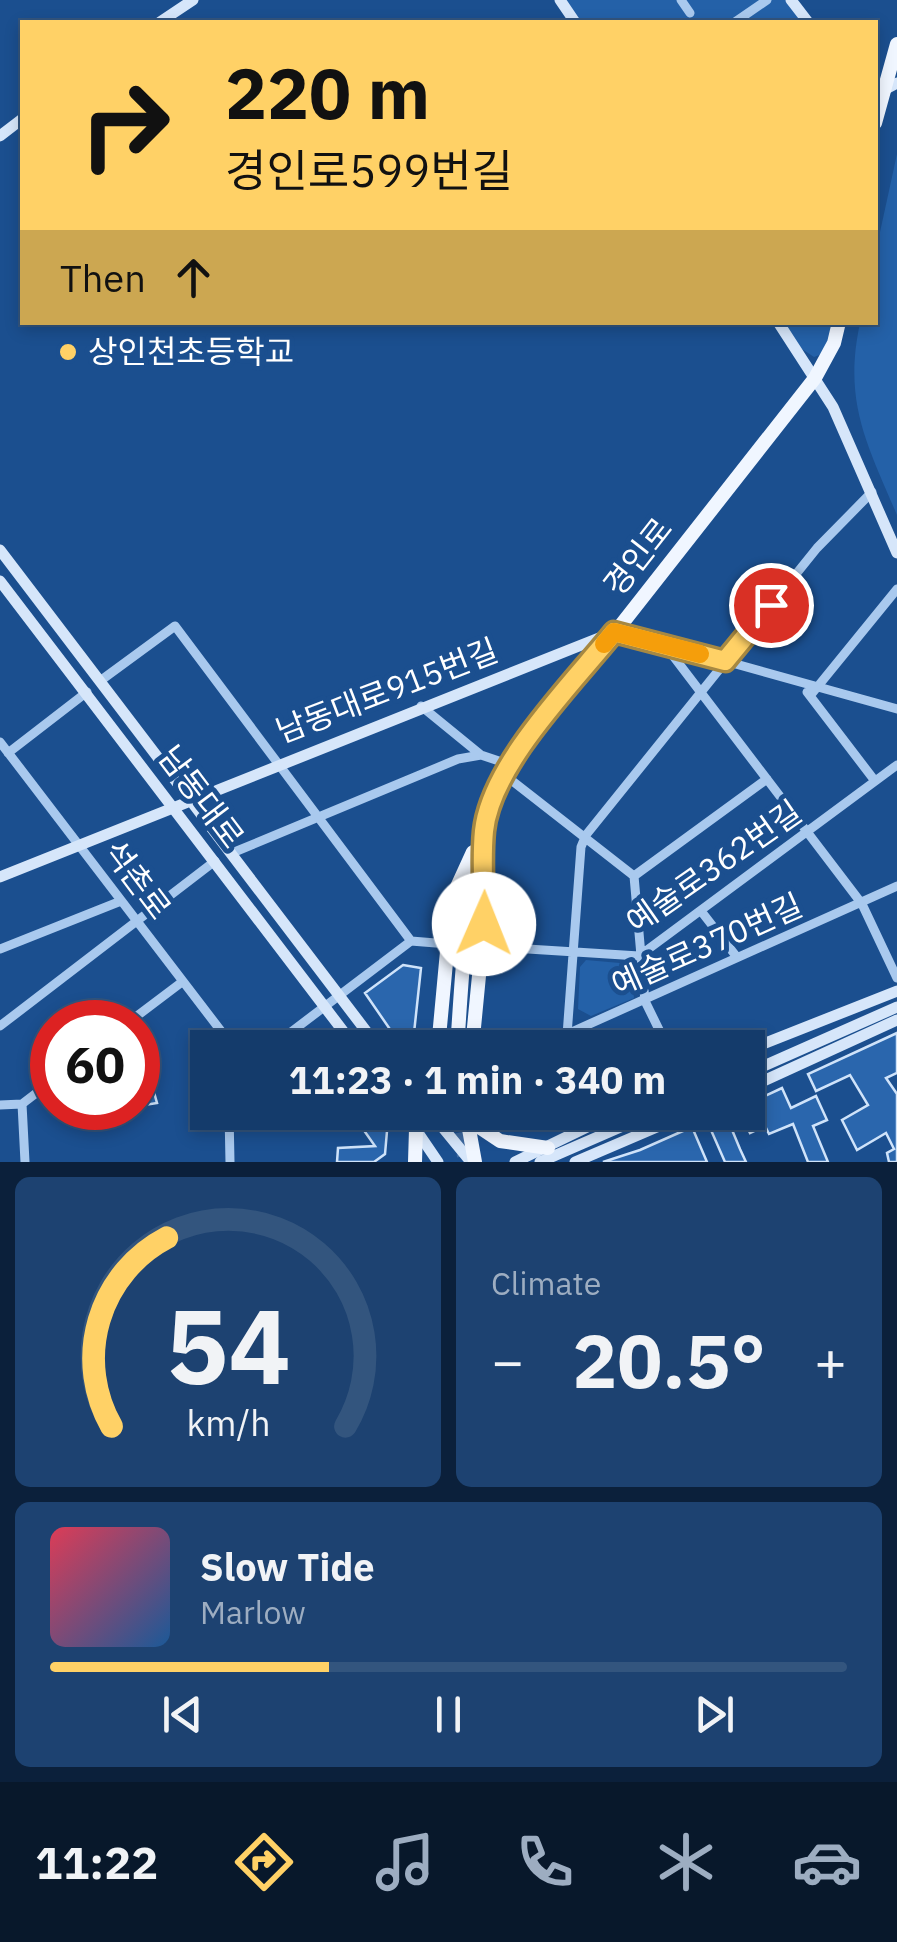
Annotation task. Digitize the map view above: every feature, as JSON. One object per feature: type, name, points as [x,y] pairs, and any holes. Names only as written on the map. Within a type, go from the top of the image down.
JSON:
[{"type":"main road","points":[[163,20],[193,0]]},
{"type":"main road","points":[[878,112],[897,44]]},
{"type":"main road","points":[[0,136],[20,121]]},
{"type":"main road","points":[[780,325],[815,378],[872,492],[897,554]]},
{"type":"main road","name":"경인로","points":[[440,1030],[452,898],[508,770],[815,378],[834,344],[838,325]]},
{"type":"main road","points":[[0,550],[100,682],[182,802],[232,853],[366,1030]]},
{"type":"main road","name":"남동대로","points":[[0,581],[87,692],[182,802],[215,861],[343,1030]]},
{"type":"main road","name":"남동대로915번길","points":[[0,878],[280,762],[614,632]]},
{"type":"main road","name":"경인로","points":[[474,1030],[482,946],[484,829]]},
{"type":"main road","name":"경인로","points":[[458,1030],[467,920],[484,829]]},
{"type":"main road","points":[[765,1043],[897,991]]},
{"type":"main road","points":[[765,1064],[897,1006]]},
{"type":"main road","points":[[765,1080],[897,1020]]},
{"type":"main road","points":[[415,1162],[416,1130]]},
{"type":"main road","points":[[417,1130],[438,1162]]},
{"type":"main road","points":[[445,1130],[472,1162]]},
{"type":"main road","points":[[469,1130],[472,1162]]},
{"type":"main road","points":[[485,1130],[500,1141],[548,1148]]},
{"type":"main road","points":[[514,1162],[583,1130]]},
{"type":"main road","points":[[540,1162],[614,1130]]},
{"type":"main road","points":[[575,1162],[650,1130]]},
{"type":"street","points":[[681,0],[690,13]]},
{"type":"street","points":[[738,20],[767,0]]},
{"type":"street","points":[[567,1030],[585,839],[816,548],[872,492]]},
{"type":"street","points":[[814,691],[897,589]]},
{"type":"street","points":[[100,682],[175,626],[411,941]]},
{"type":"street","points":[[614,632],[800,682],[814,691],[897,709]]},
{"type":"street","points":[[664,644],[862,904],[897,978]]},
{"type":"street","points":[[814,691],[875,781]]},
{"type":"street","points":[[8,753],[87,692]]},
{"type":"street","points":[[421,706],[480,755],[508,770],[585,839],[634,876],[645,1001],[659,1030]]},
{"type":"street","name":"석촌로","points":[[0,742],[220,1030]]},
{"type":"street","points":[[232,853],[458,759],[480,755]]},
{"type":"street","name":"예술로362번길","points":[[482,946],[640,956],[897,765]]},
{"type":"street","points":[[634,876],[768,779]]},
{"type":"street","points":[[0,1026],[215,861]]},
{"type":"street","name":"예술로370번길","points":[[578,1030],[897,886]]},
{"type":"street","points":[[0,949],[121,901]]},
{"type":"street","points":[[702,911],[736,956]]},
{"type":"street","points":[[293,1030],[411,941],[448,944]]},
{"type":"street","points":[[158,1000],[182,982]]},
{"type":"street","points":[[0,1105],[22,1104],[30,1098]]},
{"type":"street","points":[[22,1104],[25,1162]]},
{"type":"street","points":[[229,1130],[230,1162]]},
{"type":"shaded area","points":[[560,0],[788,0],[802,20],[574,20]]},
{"type":"shaded area","points":[[897,154],[897,515],[861,422],[854,376],[860,325],[878,325],[878,241]]},
{"type":"shaded area","points":[[779,325],[837,325],[822,354],[814,357],[790,341]]},
{"type":"shaded area","points":[[586,960],[631,964],[634,998],[591,1016],[578,1009],[580,967]]},
{"type":"building","points":[[403,965],[421,968],[414,1030],[390,1030],[365,993]]},
{"type":"building","points":[[897,1033],[897,1073],[886,1078],[897,1094],[897,1162],[889,1162],[887,1153],[894,1149],[886,1133],[857,1150],[842,1120],[868,1105],[850,1075],[816,1091],[808,1074]]},
{"type":"building","points":[[782,1088],[791,1108],[816,1096],[827,1120],[813,1126],[828,1162],[808,1162],[793,1124],[769,1134],[765,1126],[765,1096]]},
{"type":"building","points":[[364,1130],[386,1130],[385,1154],[374,1162],[337,1162],[338,1148],[375,1146]]},
{"type":"building","points":[[693,1130],[707,1162],[603,1162]]},
{"type":"building","points":[[711,1130],[732,1130],[746,1162],[725,1162]]},
{"type":"tunnel","points":[[459,1130],[464,1156]]},
{"type":"slow traffic","points":[[604,644],[614,632],[700,654]]},
{"type":"place","name":"상인천초등학교","points":[[68,352]]},
{"type":"route","points":[[484,924],[484,829],[490,809],[526,743],[614,632],[725,661],[771,605]]}]
